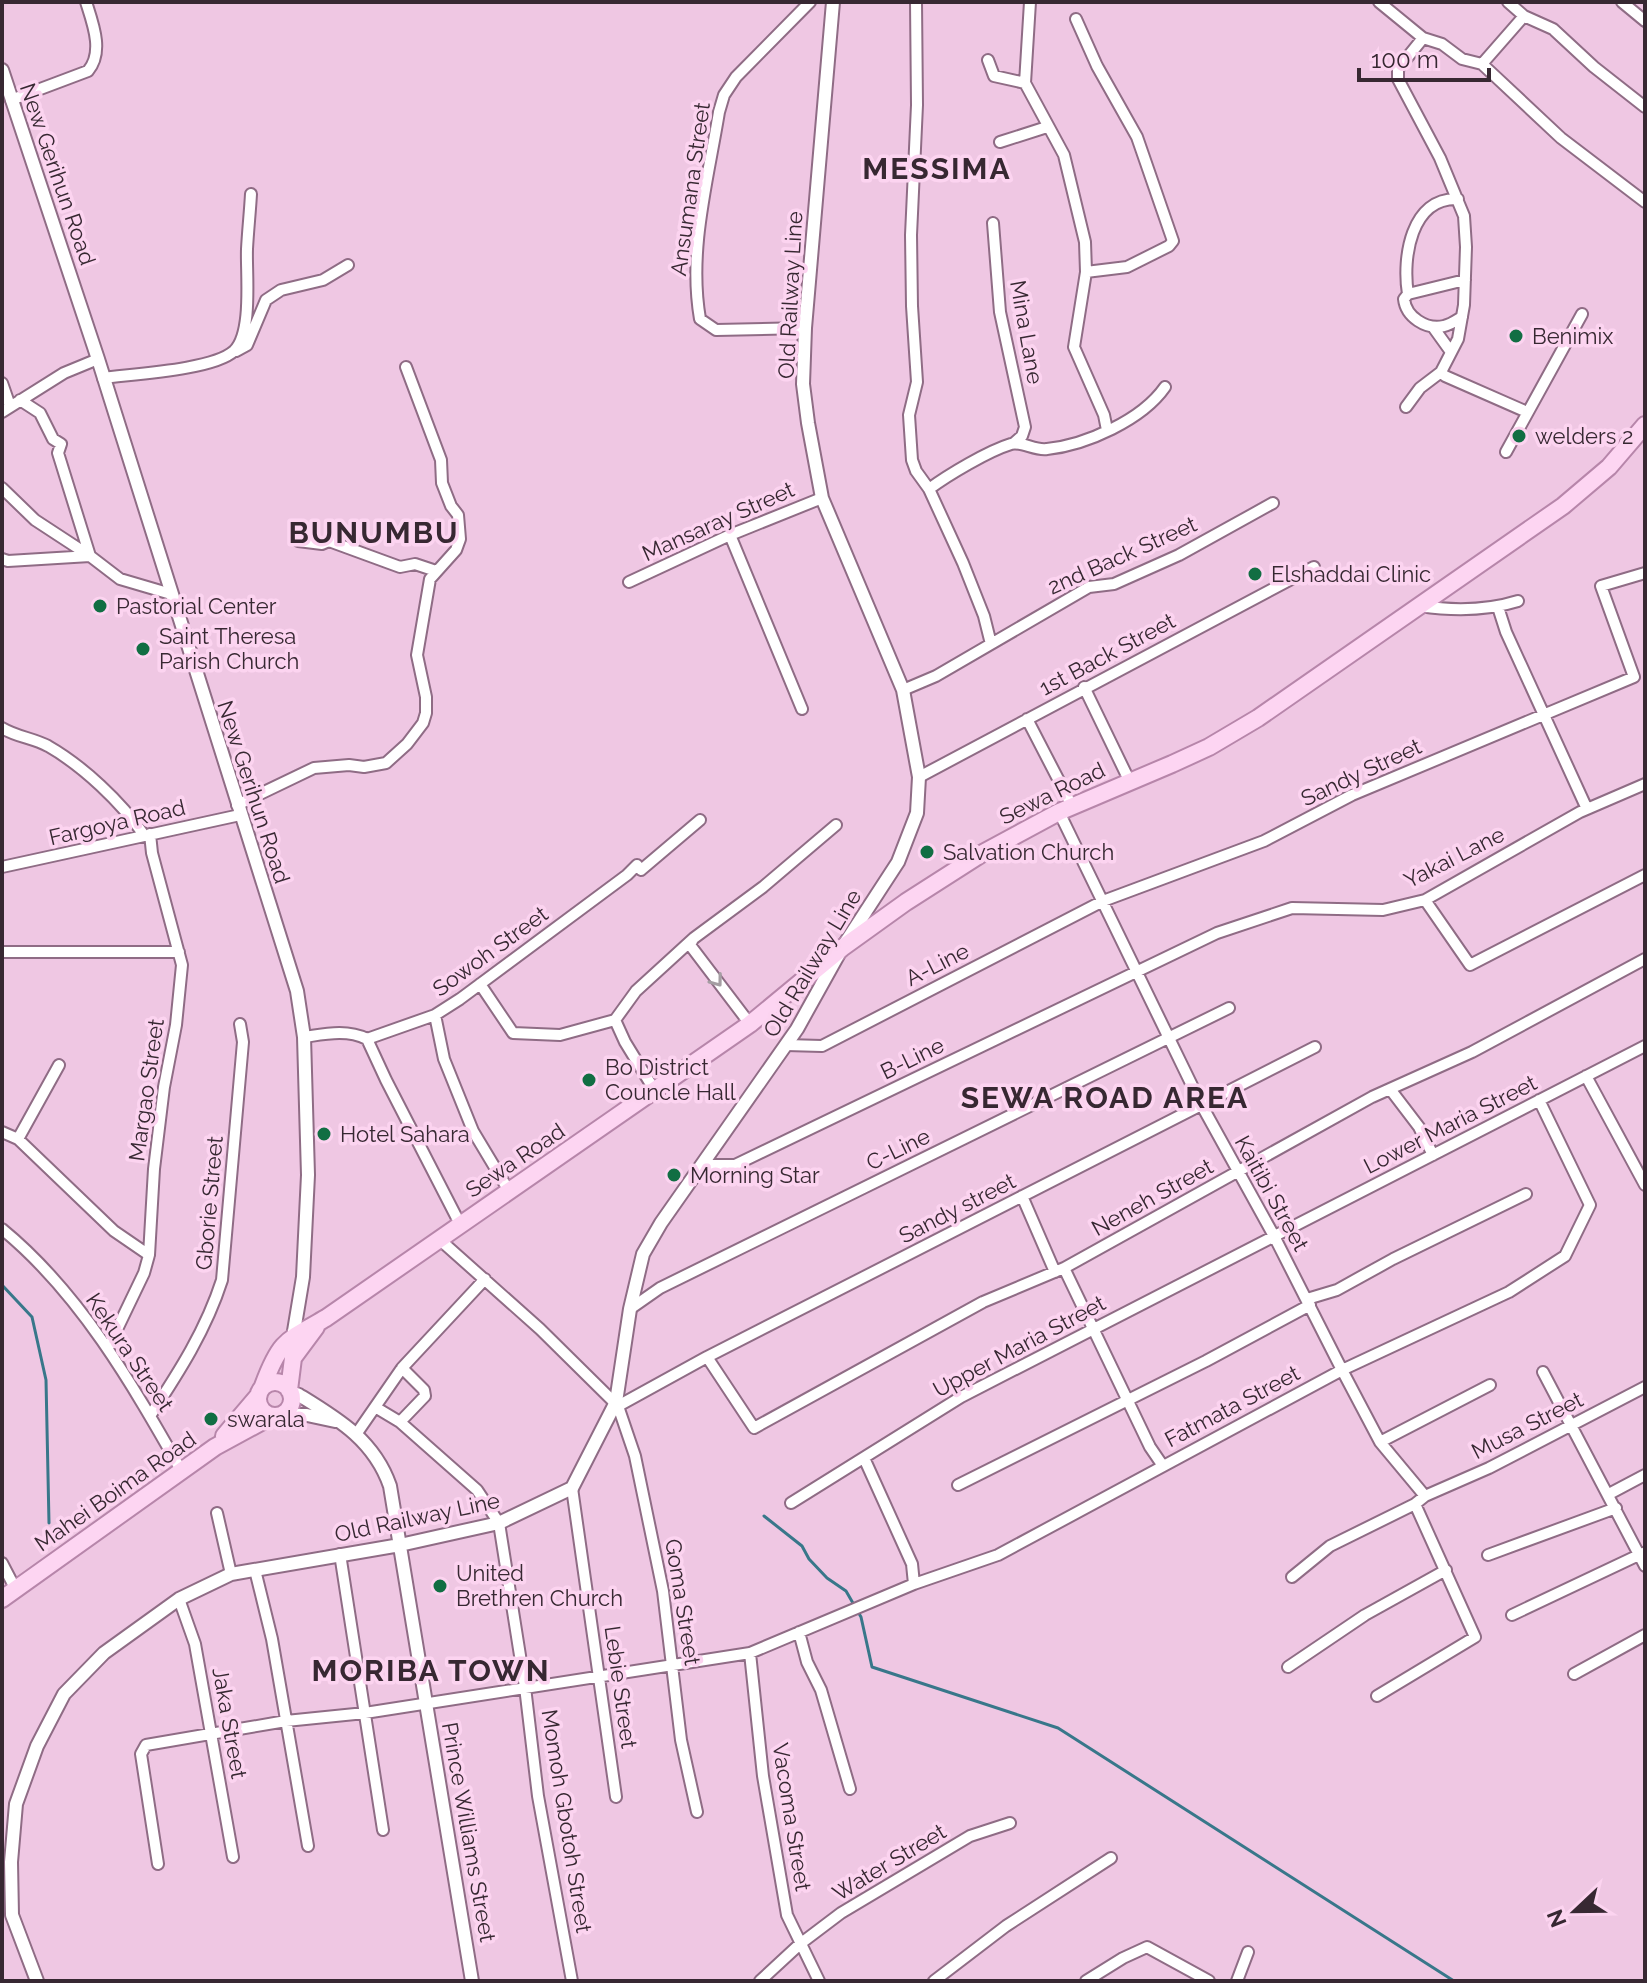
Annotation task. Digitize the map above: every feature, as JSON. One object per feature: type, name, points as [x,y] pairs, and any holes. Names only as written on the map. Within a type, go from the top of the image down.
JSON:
[{"type":"main road","name":"Sewa Road","points":[[322,1320],[750,1024],[842,948],[906,902],[981,854],[1066,809],[1172,764],[1240,729],[1580,493],[1609,467],[1645,425]]},
{"type":"main road","points":[[215,1447],[260,1391],[277,1353],[291,1336],[322,1320]]},
{"type":"main road","points":[[215,1447],[291,1404],[293,1358],[322,1320]]},
{"type":"main road","points":[[260,1391],[277,1382],[290,1391]]},
{"type":"main road","points":[[260,1391],[260,1407],[276,1415]]},
{"type":"main road","name":"Mahei Boima Road","points":[[9,1594],[215,1447]]},
{"type":"street","points":[[11,100],[88,71],[95,63],[96,33],[86,2]]},
{"type":"street","name":"Ansumana Street","points":[[805,328],[716,330],[700,319],[695,292],[695,259],[724,95],[736,77],[810,2]]},
{"type":"street","name":"Old Railway Line","points":[[37,1981],[7,1917],[16,1804],[43,1733],[64,1694],[104,1653],[179,1599],[231,1574],[400,1545],[499,1523],[572,1488],[617,1404],[630,1309],[643,1254],[786,1045],[842,948],[898,862],[917,813],[919,777],[903,690],[822,498],[803,384],[833,2]]},
{"type":"street","points":[[916,2],[917,105],[911,250],[917,382],[909,415],[913,466],[929,489],[979,603],[991,644]]},
{"type":"street","points":[[1030,2],[1025,83],[1064,155],[1085,242],[1086,272],[1074,347],[1104,415],[1107,430]]},
{"type":"street","points":[[1379,2],[1423,38],[1442,44],[1462,59],[1482,64],[1561,138],[1645,202]]},
{"type":"street","points":[[1508,2],[1524,16],[1553,29],[1594,67],[1645,107]]},
{"type":"street","points":[[1622,2],[1645,21]]},
{"type":"street","points":[[1482,64],[1524,16]]},
{"type":"street","points":[[1076,19],[1097,66],[1137,137],[1173,241],[1127,267],[1086,272]]},
{"type":"street","points":[[1406,407],[1420,388],[1441,372],[1451,352],[1462,317],[1465,280],[1464,216],[1440,158],[1398,79],[1398,69],[1423,38]]},
{"type":"street","points":[[988,60],[994,76],[1025,83]]},
{"type":"street","name":"New Gerihun Road","points":[[2,70],[98,359],[297,991],[304,1037],[308,1175],[303,1277],[291,1336],[293,1358]]},
{"type":"street","points":[[1000,142],[1047,127]]},
{"type":"street","points":[[227,356],[237,349],[242,338],[247,303],[251,194]]},
{"type":"street","points":[[1458,199],[1435,203],[1413,232],[1406,269],[1408,294],[1405,305],[1410,314],[1426,327],[1445,326],[1462,317]]},
{"type":"street","name":"Mina Lane","points":[[993,223],[1000,312],[1025,427],[1022,436],[1014,443]]},
{"type":"street","points":[[103,378],[161,372],[227,356],[247,345],[266,300],[281,290],[323,280],[348,265]]},
{"type":"street","points":[[1408,294],[1465,280]]},
{"type":"street","points":[[1506,452],[1582,314]]},
{"type":"street","points":[[1433,327],[1451,352]]},
{"type":"street","points":[[2,383],[6,409],[64,373],[98,359]]},
{"type":"street","points":[[298,541],[322,544],[329,541],[400,567],[415,564],[436,571],[456,550],[460,539],[458,515],[442,483],[441,460],[406,367]]},
{"type":"street","points":[[1441,372],[1527,412]]},
{"type":"street","points":[[929,489],[947,476],[1014,443],[1045,450],[1112,429],[1140,413],[1165,387]]},
{"type":"street","points":[[20,400],[40,413],[53,439],[61,444],[58,453],[90,556]]},
{"type":"street","points":[[2,488],[35,520],[120,579],[171,594]]},
{"type":"street","name":"Mansaray Street","points":[[629,582],[730,535],[822,498]]},
{"type":"street","name":"2nd Back Street","points":[[903,690],[936,676],[1089,587],[1114,584],[1179,555],[1273,503]]},
{"type":"street","points":[[730,535],[802,709]]},
{"type":"street","points":[[2,559],[90,556]]},
{"type":"street","name":"1st Back Street","points":[[919,777],[1314,567]]},
{"type":"street","name":"Fargoya Road","points":[[2,867],[239,810],[314,768],[364,767],[386,763],[407,744],[423,723],[426,713],[417,655],[430,579],[436,571]]},
{"type":"street","name":"Sandy Street","points":[[1103,901],[1264,841],[1352,795],[1634,677],[1601,586],[1645,573]]},
{"type":"street","points":[[1420,606],[1451,611],[1498,607],[1518,601]]},
{"type":"street","points":[[1498,607],[1506,632],[1587,809]]},
{"type":"street","points":[[1084,687],[1129,780]]},
{"type":"street","name":"Kaitibi Street","points":[[1027,719],[1103,901],[1201,1104],[1274,1236],[1380,1442],[1425,1496]]},
{"type":"street","points":[[2,728],[13,735],[47,746],[89,774],[147,834]]},
{"type":"street","name":"Yakai Lane","points":[[1136,972],[1217,933],[1292,908],[1383,910],[1425,900],[1587,809],[1645,784]]},
{"type":"street","name":"Sowoh Street","points":[[304,1037],[332,1032],[360,1035],[367,1039],[435,1015],[637,865],[641,870],[700,820]]},
{"type":"street","points":[[480,984],[513,1033],[560,1035],[615,1020],[636,991],[694,938],[763,887],[836,825]]},
{"type":"street","name":"Margao Street","points":[[108,1348],[144,1273],[149,1255],[156,1155],[182,965],[147,834]]},
{"type":"street","points":[[1425,900],[1470,965],[1645,875]]},
{"type":"street","name":"A-Line","points":[[786,1045],[822,1046],[1103,901]]},
{"type":"street","points":[[694,938],[690,945],[750,1024]]},
{"type":"street","points":[[2,952],[179,952]]},
{"type":"street","name":"Neneh Street","points":[[707,1357],[754,1428],[983,1302],[1059,1270],[1390,1089],[1472,1052],[1645,959]]},
{"type":"street","name":"B-Line","points":[[702,1165],[735,1165],[1136,972]]},
{"type":"street","name":"C-Line","points":[[630,1309],[660,1288],[1229,1008]]},
{"type":"street","points":[[435,1015],[444,1059],[473,1131],[509,1191]]},
{"type":"street","points":[[615,1020],[655,1091]]},
{"type":"street","name":"Gborie Street","points":[[150,1416],[189,1356],[213,1308],[222,1280],[243,1042],[240,1024]]},
{"type":"street","points":[[367,1039],[460,1224]]},
{"type":"street","name":"Lower Maria Street","points":[[1274,1236],[1645,1046]]},
{"type":"street","name":"Sandy street","points":[[617,1404],[1315,1047]]},
{"type":"street","points":[[18,1139],[59,1065]]},
{"type":"street","points":[[1586,1076],[1645,1185]]},
{"type":"street","points":[[1390,1089],[1419,1127],[1433,1155]]},
{"type":"street","name":"Fatmata Street","points":[[158,1864],[141,1754],[146,1745],[286,1721],[365,1713],[750,1653],[914,1584],[998,1555],[1342,1370],[1509,1292],[1565,1256],[1590,1205],[1539,1100]]},
{"type":"street","points":[[2,1132],[18,1139],[97,1216],[149,1255]]},
{"type":"street","points":[[958,1485],[1206,1361],[1308,1302],[1526,1194]]},
{"type":"street","points":[[1022,1196],[1093,1329],[1150,1447],[1163,1466]]},
{"type":"street","name":"Kekura Street","points":[[2,1229],[68,1296],[108,1348],[181,1470]]},
{"type":"street","name":"Upper Maria Street","points":[[791,1503],[961,1397],[1274,1236]]},
{"type":"street","points":[[439,1239],[617,1404]]},
{"type":"street","points":[[357,1433],[402,1368],[485,1279]]},
{"type":"street","points":[[400,1422],[425,1393],[402,1368]]},
{"type":"street","points":[[1543,1372],[1642,1554],[1645,1566]]},
{"type":"street","points":[[1380,1442],[1490,1385]]},
{"type":"street","name":"Musa Street","points":[[1292,1577],[1330,1546],[1645,1387]]},
{"type":"street","name":"Prince Williams Street","points":[[290,1391],[357,1433],[385,1472],[400,1545],[472,1981]]},
{"type":"street","name":"Goma Street","points":[[617,1404],[635,1456],[663,1591],[681,1740],[697,1812]]},
{"type":"street","name":"Momoh Gbotoh Street","points":[[375,1407],[400,1422],[477,1490],[499,1523],[525,1687],[538,1796],[572,1981]]},
{"type":"street","name":"Prince Williams Street","points":[[276,1415],[307,1415],[342,1423]]},
{"type":"street","points":[[864,1458],[912,1564],[914,1584]]},
{"type":"street","points":[[1609,1494],[1645,1475]]},
{"type":"street","name":"Lebie Street","points":[[572,1488],[616,1797]]},
{"type":"street","points":[[1377,1696],[1475,1637],[1415,1504]]},
{"type":"street","points":[[1488,1555],[1616,1508]]},
{"type":"street","points":[[217,1513],[231,1574]]},
{"type":"street","points":[[340,1554],[383,1830]]},
{"type":"street","points":[[1512,1615],[1642,1554]]},
{"type":"street","points":[[2,1563],[9,1594]]},
{"type":"street","points":[[255,1570],[272,1639],[308,1846]]},
{"type":"street","points":[[1288,1667],[1365,1615],[1446,1570]]},
{"type":"street","name":"Jaka Street","points":[[179,1599],[195,1644],[233,1857]]},
{"type":"street","points":[[799,1632],[807,1662],[821,1690],[850,1789]]},
{"type":"street","points":[[1574,1674],[1645,1635]]},
{"type":"street","name":"Vacoma Street","points":[[750,1653],[763,1776],[787,1915],[819,1981]]},
{"type":"street","name":"Water Street","points":[[760,1981],[800,1944],[841,1913],[970,1836],[1010,1823]]},
{"type":"street","points":[[934,1981],[1006,1926],[1111,1858]]},
{"type":"street","points":[[1086,1981],[1147,1947],[1209,1981]]},
{"type":"street","points":[[1237,1981],[1248,1952]]},
{"type":"waterway","points":[[2,1285],[32,1317],[46,1380],[49,1523]]},
{"type":"waterway","points":[[764,1516],[802,1546],[809,1559],[827,1578],[846,1591],[861,1617],[872,1667],[1058,1728],[1454,1981]]},
{"type":"place","name":"Benimix","points":[[1516,336]]},
{"type":"place","name":"welders 2","points":[[1519,436]]},
{"type":"place","name":"Elshaddai Clinic","points":[[1255,574]]},
{"type":"place","name":"Pastorial Center","points":[[100,606]]},
{"type":"place","name":"Saint Theresa Parish Church","points":[[143,649]]},
{"type":"place","name":"Salvation Church","points":[[927,852]]},
{"type":"place","name":"Bo District Councle Hall","points":[[589,1080]]},
{"type":"place","name":"Hotel Sahara","points":[[324,1134]]},
{"type":"place","name":"Morning Star","points":[[674,1175]]},
{"type":"place","name":"swarala","points":[[211,1419]]},
{"type":"place","name":"United Brethren Church","points":[[440,1586]]},
{"type":"district","name":"MESSIMA","points":[[937,169]]},
{"type":"district","name":"BUNUMBU","points":[[374,533]]},
{"type":"district","name":"SEWA ROAD AREA","points":[[1105,1098]]},
{"type":"district","name":"MORIBA TOWN","points":[[431,1671]]}]
